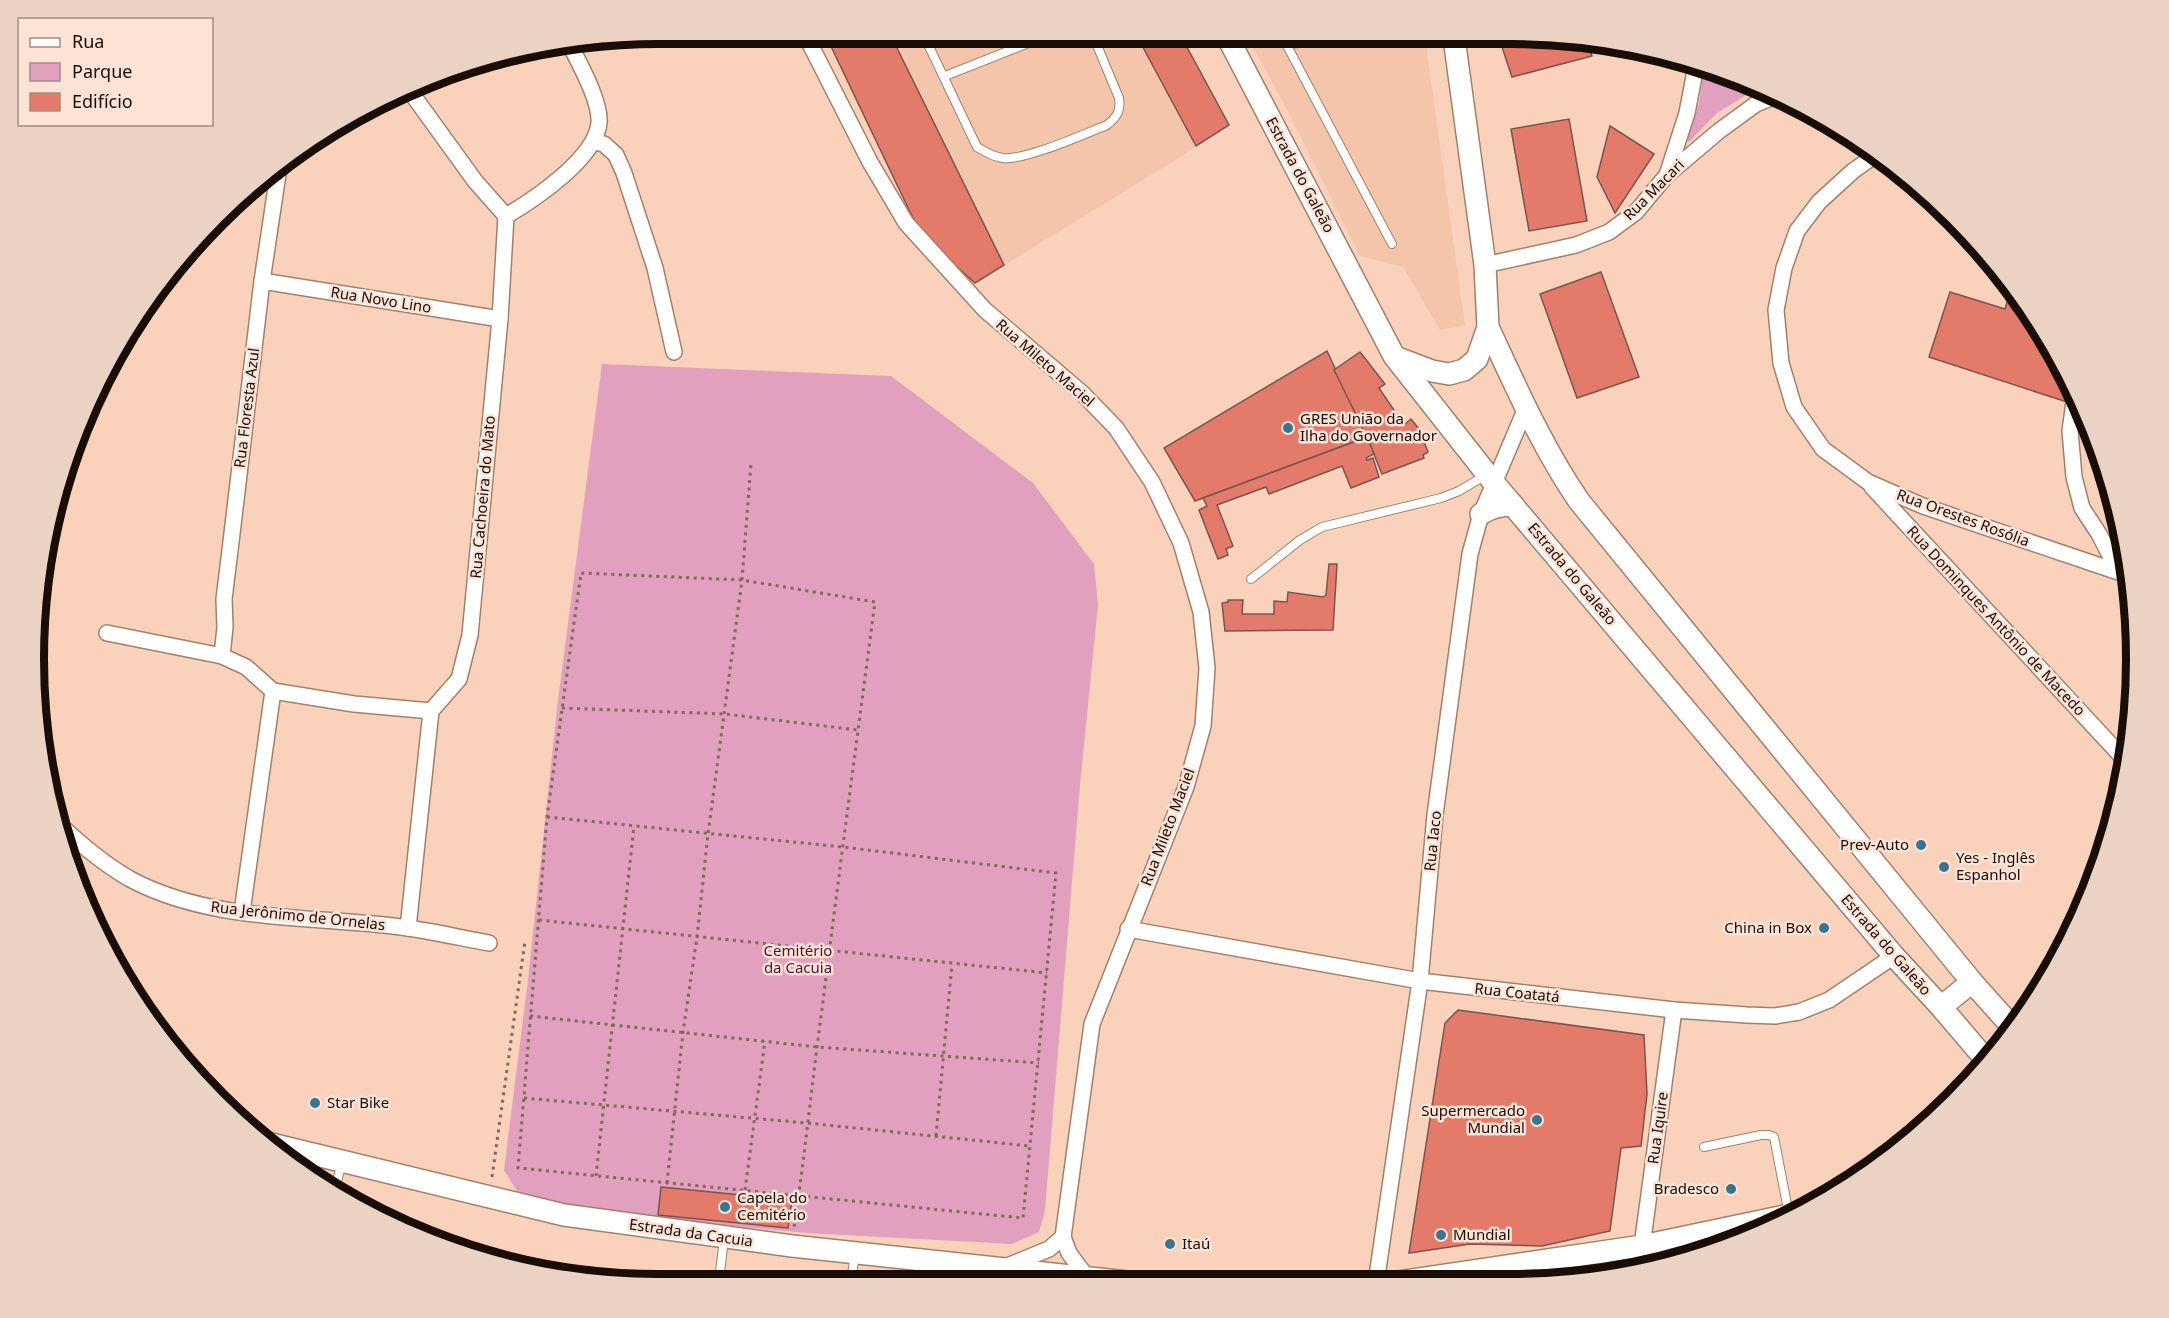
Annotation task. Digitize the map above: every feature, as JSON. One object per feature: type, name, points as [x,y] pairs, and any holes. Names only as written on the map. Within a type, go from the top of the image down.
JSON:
[{"type":"main road","name":"Estrada do Galeão","points":[[1231,44],[1394,356],[1491,479],[1894,956],[1941,1007],[1981,1055]]},
{"type":"main road","points":[[1394,356],[1432,371],[1449,374],[1464,370],[1477,359],[1488,327],[1485,265],[1455,44]]},
{"type":"main road","points":[[1488,327],[1558,471],[1579,501],[1972,982],[2007,1021]]},
{"type":"main road","points":[[1481,514],[1488,509],[1513,505]]},
{"type":"main road","points":[[1941,1007],[1972,982]]},
{"type":"main road","name":"Estrada da Cacuia","points":[[284,1147],[564,1215],[992,1274]]},
{"type":"main road","points":[[1452,1274],[1642,1246],[1761,1221]]},
{"type":"street","name":"Rua Mileto Maciel","points":[[810,44],[870,162],[906,223],[985,310],[1082,393],[1116,428],[1152,482],[1181,543],[1201,612],[1207,668],[1203,726],[1186,787],[1092,1024],[1063,1237]]},
{"type":"street","points":[[413,95],[475,181],[506,216],[553,184],[594,142],[599,121],[591,88],[572,50]]},
{"type":"street","points":[[1667,175],[1687,113],[1695,72]]},
{"type":"street","name":"Rua Macari","points":[[1485,265],[1576,245],[1610,232],[1636,212],[1667,175],[1747,110],[1767,100]]},
{"type":"street","points":[[594,142],[604,144],[616,155],[624,173],[655,268],[674,352]]},
{"type":"street","name":"Rua Orestes Rosólia","points":[[1869,159],[1852,171],[1819,202],[1797,231],[1784,268],[1776,310],[1781,363],[1794,407],[1823,449],[1868,482],[1923,506],[2119,571]]},
{"type":"street","name":"Rua Floresta Azul","points":[[222,656],[227,576],[262,282],[278,176]]},
{"type":"street","name":"Rua Cachoeira do Mato","points":[[431,711],[459,679],[470,635],[500,319],[506,216]]},
{"type":"street","name":"Rua Novo Lino","points":[[262,282],[500,319]]},
{"type":"street","name":"Rua Iaco","points":[[1377,1274],[1420,981],[1436,804],[1470,554],[1491,479],[1526,408]]},
{"type":"street","points":[[2072,409],[2070,431],[2074,477],[2082,508],[2118,563]]},
{"type":"street","name":"Rua Dominques Antônio de Macedo","points":[[1868,482],[2118,752]]},
{"type":"street","points":[[107,633],[222,656],[246,667],[273,691],[354,704],[431,711],[408,928]]},
{"type":"street","points":[[242,912],[273,691]]},
{"type":"street","name":"Rua Jerônimo de Ornelas","points":[[69,833],[84,847],[130,879],[195,904],[242,912],[408,928],[489,943]]},
{"type":"street","name":"Rua Coatatá","points":[[1128,929],[1420,981],[1674,1010],[1775,1016],[1799,1012],[1829,1000],[1894,956]]},
{"type":"street","name":"Rua Iquire","points":[[1642,1246],[1674,1010]]},
{"type":"street","points":[[1001,1274],[1049,1249],[1063,1237],[1069,1253],[1085,1274]]},
{"type":"lane","points":[[928,44],[977,147],[1003,158],[1019,158],[1107,125],[1117,117],[1120,108],[1119,98],[1096,44]]},
{"type":"lane","points":[[945,76],[1026,44]]},
{"type":"lane","points":[[1286,44],[1392,244]]},
{"type":"lane","points":[[1251,579],[1300,540],[1322,527],[1441,498],[1491,479]]},
{"type":"lane","points":[[1704,1147],[1761,1135],[1774,1137],[1788,1208]]},
{"type":"lane","points":[[336,1183],[342,1161]]},
{"type":"lane","points":[[720,1274],[724,1237]]},
{"type":"lane","points":[[852,1274],[855,1254]]},
{"type":"path","points":[[667,1183],[683,1032],[742,580],[751,463]]},
{"type":"path","points":[[547,817],[843,848],[1056,873],[1023,1218],[798,1196],[745,1190],[518,1168],[547,817],[581,573],[742,580],[875,602],[843,848],[829,951],[807,1123],[798,1196],[792,1246]]},
{"type":"path","points":[[562,708],[724,714],[858,730]]},
{"type":"path","points":[[596,1176],[634,826]]},
{"type":"path","points":[[538,920],[1047,973]]},
{"type":"path","points":[[490,1196],[525,941]]},
{"type":"path","points":[[936,1136],[952,964]]},
{"type":"path","points":[[530,1016],[817,1047],[1039,1063]]},
{"type":"path","points":[[745,1190],[765,1041]]},
{"type":"path","points":[[524,1098],[807,1123],[1030,1146]]},
{"type":"shaded area","points":[[830,44],[1185,44],[1229,125],[975,283],[921,235]]},
{"type":"shaded area","points":[[1251,44],[1426,44],[1465,325],[1440,330],[1403,267],[1360,256]]},
{"type":"green space","points":[[1703,74],[1751,92],[1717,113],[1689,142],[1686,140],[1699,104]]},
{"type":"green space","name":"Cemitério da Cacuia","points":[[602,364],[891,376],[1033,483],[1094,564],[1098,605],[1080,785],[1045,1210],[1039,1232],[1012,1244],[807,1233],[562,1210],[520,1196],[504,1170],[528,980],[558,700]]},
{"type":"building","points":[[830,44],[895,44],[1004,265],[975,283],[921,235]]},
{"type":"building","points":[[1011,44],[1023,44],[1013,49]]},
{"type":"building","points":[[1141,44],[1185,44],[1229,125],[1196,146]]},
{"type":"building","points":[[1501,44],[1590,49],[1592,56],[1512,77]]},
{"type":"building","points":[[1569,119],[1587,221],[1529,231],[1511,129]]},
{"type":"building","points":[[1610,126],[1654,154],[1615,213],[1597,177]]},
{"type":"building","points":[[1601,272],[1639,377],[1577,398],[1540,294]]},
{"type":"building","points":[[1950,292],[2005,309],[2008,298],[2043,351],[2068,399],[2067,402],[1929,357]]},
{"type":"building","points":[[1327,351],[1367,437],[1195,501],[1164,448]]},
{"type":"building","points":[[1360,352],[1385,384],[1379,388],[1404,425],[1411,419],[1419,429],[1428,452],[1423,455],[1424,458],[1382,474],[1367,437],[1334,370]]},
{"type":"building","points":[[1367,437],[1374,454],[1366,458],[1367,460],[1373,458],[1379,477],[1351,488],[1342,466],[1269,494],[1266,487],[1217,505],[1233,546],[1226,549],[1228,555],[1218,559],[1199,510],[1207,506],[1203,498]]},
{"type":"building","points":[[1329,564],[1337,564],[1333,630],[1225,631],[1222,603],[1228,600],[1243,600],[1242,614],[1274,614],[1274,601],[1287,602],[1288,592],[1323,597],[1326,595]]},
{"type":"building","name":"Supermercado Mundial","points":[[1458,1010],[1644,1035],[1647,1094],[1641,1146],[1621,1148],[1610,1231],[1542,1246],[1470,1244],[1409,1253],[1445,1023]]},
{"type":"building","name":"Capela do Cemitério","points":[[661,1187],[792,1200],[788,1228],[658,1215]]},
{"type":"place","name":"GRES União da Ilha do Governador","points":[[1288,428]]},
{"type":"place","name":"Prev-Auto","points":[[1921,845]]},
{"type":"place","name":"Yes - Inglês Espanhol","points":[[1944,867]]},
{"type":"place","name":"China in Box","points":[[1824,928]]},
{"type":"place","name":"Star Bike","points":[[315,1103]]},
{"type":"place","name":"Supermercado Mundial","points":[[1537,1120]]},
{"type":"place","name":"Bradesco","points":[[1731,1189]]},
{"type":"place","name":"Capela do Cemitério","points":[[725,1207]]},
{"type":"place","name":"Mundial","points":[[1441,1235]]},
{"type":"place","name":"Itaú","points":[[1170,1244]]}]
